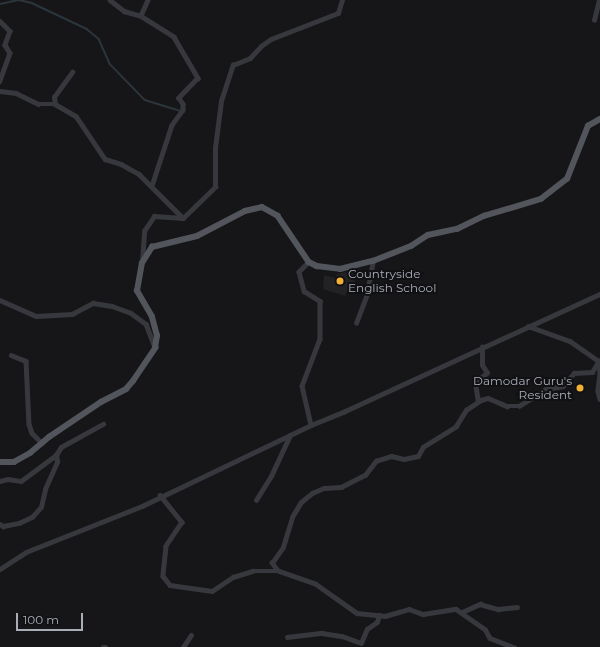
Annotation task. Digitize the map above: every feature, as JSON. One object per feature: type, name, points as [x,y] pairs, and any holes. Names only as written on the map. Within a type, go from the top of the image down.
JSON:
[{"type":"main road","points":[[0,462],[14,462],[30,453],[101,402],[126,389],[155,348],[157,336],[152,317],[137,291],[142,263],[152,247],[197,236],[245,211],[262,207],[278,216],[310,262],[326,269],[340,269],[373,261],[411,246],[428,235],[457,229],[484,216],[541,199],[567,179],[588,126],[600,119]]},
{"type":"street","points":[[110,0],[124,11],[141,16],[174,37],[198,78],[180,98],[184,104],[183,110],[172,125],[152,186]]},
{"type":"street","points":[[141,16],[148,0]]},
{"type":"street","points":[[142,263],[144,231],[154,216],[183,218],[215,187],[215,148],[220,108],[233,65],[250,58],[261,46],[271,39],[338,13],[342,0]]},
{"type":"street","points":[[594,20],[599,0]]},
{"type":"street","points":[[0,21],[10,31],[5,45],[10,53],[0,81]]},
{"type":"street","points":[[54,104],[54,97],[72,72]]},
{"type":"street","points":[[0,91],[16,93],[39,104],[54,104],[76,116],[105,159],[121,164],[152,186],[164,202],[181,213],[183,218]]},
{"type":"street","points":[[356,323],[368,294],[373,261]]},
{"type":"street","points":[[310,262],[299,272],[304,291],[320,301],[320,340],[302,386],[311,425]]},
{"type":"street","points":[[0,569],[26,552],[142,506],[160,495],[291,434],[343,412],[600,294]]},
{"type":"street","points":[[0,300],[36,316],[72,314],[93,303],[112,306],[131,313],[146,324],[155,348]]},
{"type":"street","points":[[528,326],[570,341],[598,361],[600,374],[598,391],[600,399]]},
{"type":"street","points":[[478,402],[475,382],[487,373],[482,365],[482,347]]},
{"type":"street","points":[[11,355],[26,361],[29,424],[32,433],[42,443]]},
{"type":"street","points":[[279,571],[272,563],[283,547],[292,517],[306,497],[324,488],[341,487],[365,475],[376,461],[391,456],[404,459],[418,456],[423,447],[456,426],[466,410],[478,402],[488,398],[507,406],[520,406],[546,389],[563,386],[574,373],[592,372],[598,361]]},
{"type":"street","points":[[0,481],[8,479],[21,481],[56,455],[61,447],[103,424]]},
{"type":"street","points":[[256,500],[291,434]]},
{"type":"street","points":[[0,524],[3,526],[19,523],[32,517],[41,507],[45,489],[57,462],[56,455]]},
{"type":"street","points":[[160,495],[182,522],[166,546],[163,576],[170,585],[212,591],[233,577],[253,571],[279,571],[316,584],[357,613],[379,615],[409,609],[423,614],[456,609],[484,629],[490,638],[514,647]]},
{"type":"street","points":[[462,612],[480,604],[498,609],[517,607]]},
{"type":"street","points":[[287,637],[322,633],[342,636],[361,643],[364,642],[367,629],[376,622],[379,615]]},
{"type":"street","points":[[183,647],[191,635]]},
{"type":"shaded area","name":"Countryside English School","points":[[352,271],[356,284],[349,287],[345,296],[323,289],[324,275],[335,278],[337,274]]},
{"type":"waterway","points":[[0,4],[19,0],[32,3],[87,29],[99,39],[110,64],[145,100],[180,111]]},
{"type":"place","name":"Countryside English School","points":[[340,281]]},
{"type":"place","name":"Damodar Guru's Resident","points":[[580,388]]}]
